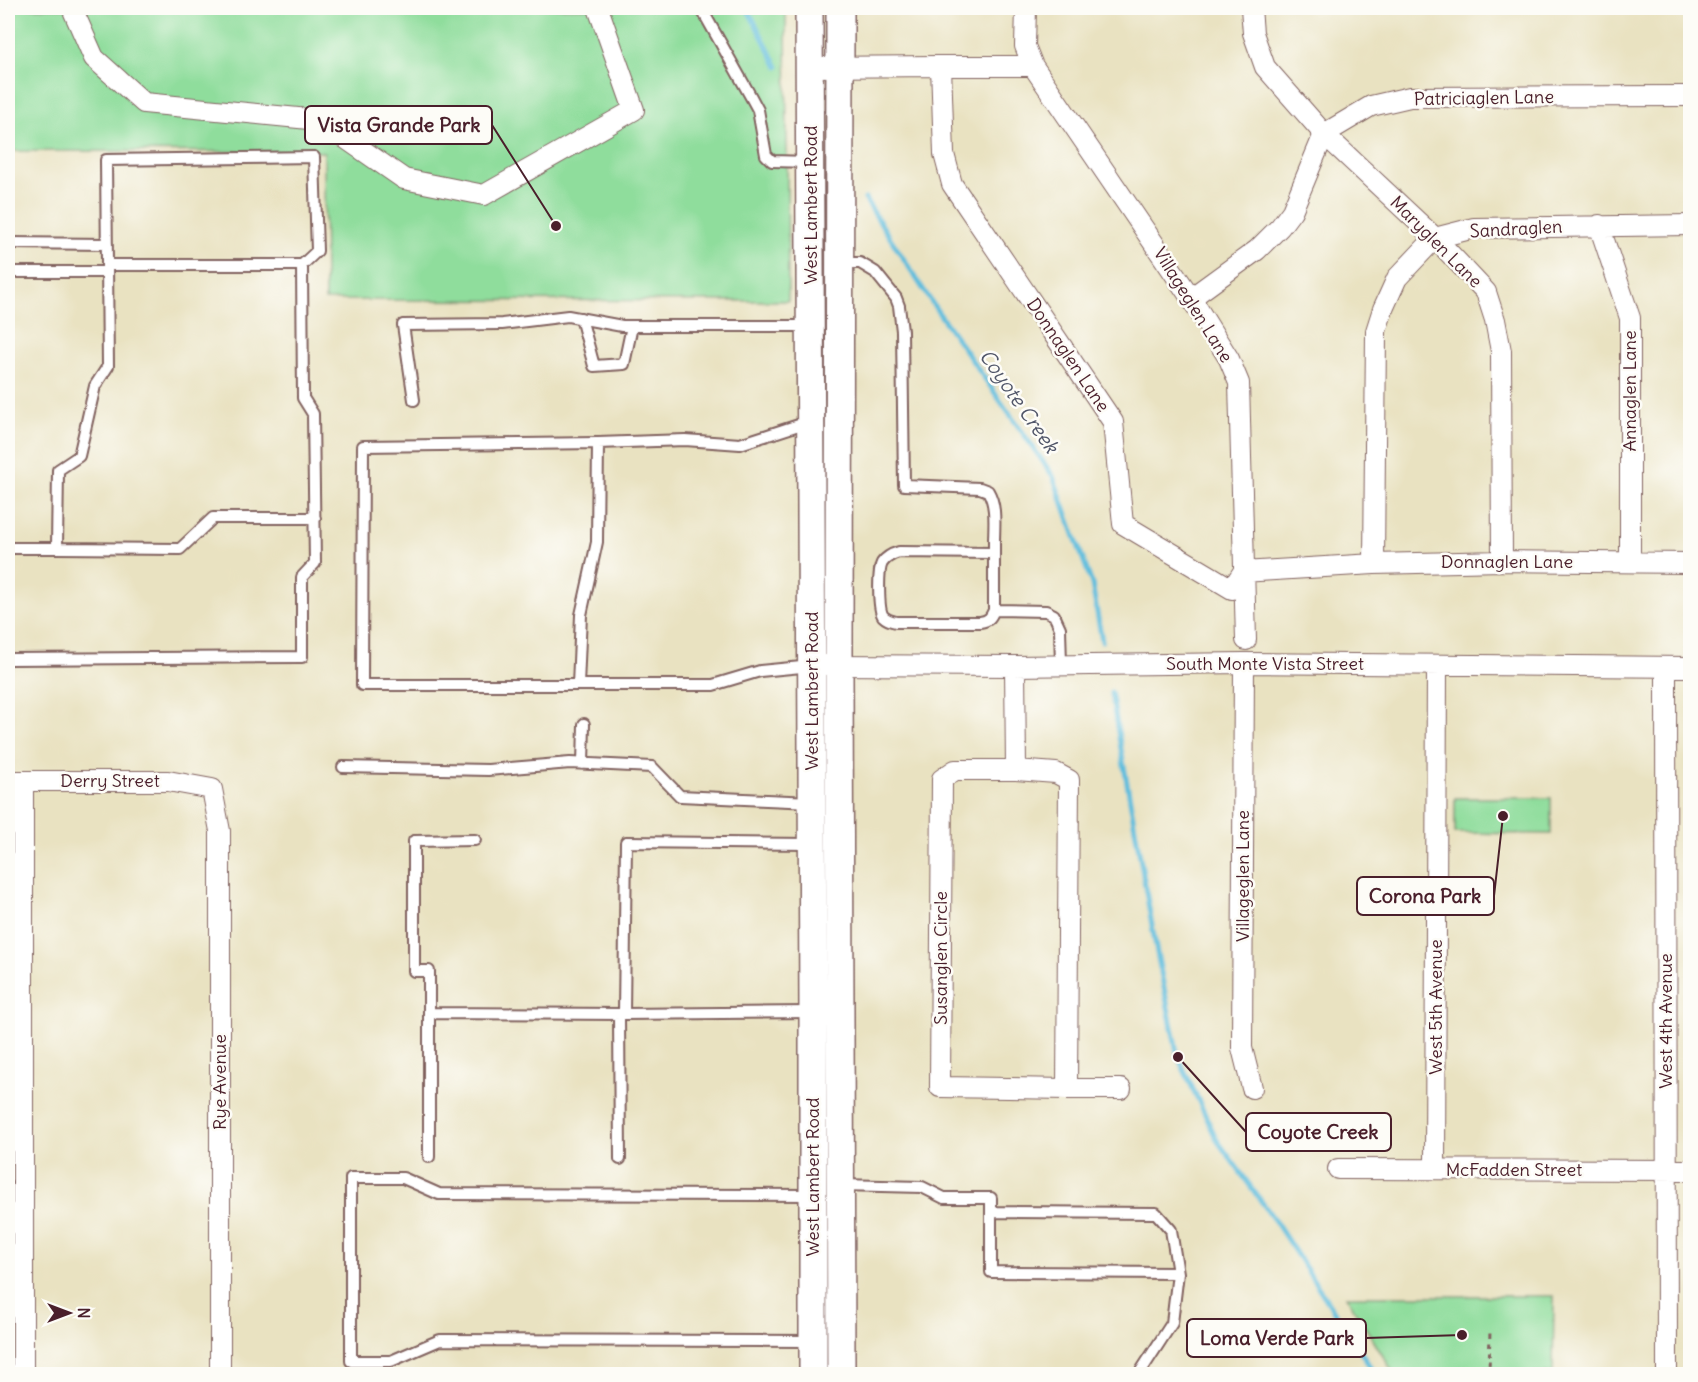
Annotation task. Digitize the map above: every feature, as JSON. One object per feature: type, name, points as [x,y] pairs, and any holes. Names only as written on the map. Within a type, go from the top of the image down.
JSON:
[{"type":"main road","name":"West Lambert Road","points":[[809,8],[813,1374]]},
{"type":"main road","name":"West Lambert Road","points":[[840,8],[841,1374]]},
{"type":"street","points":[[72,8],[94,58],[144,103],[320,120],[404,178],[484,195],[634,110],[598,8]]},
{"type":"street","name":"Villageglen Lane","points":[[1026,8],[1025,46],[1033,66],[1191,298],[1229,359],[1239,383],[1246,640]]},
{"type":"street","name":"Maryglen Lane","points":[[1251,8],[1253,33],[1265,67],[1323,134],[1436,238],[1486,292],[1495,320],[1501,351],[1502,561]]},
{"type":"street","points":[[810,67],[840,65],[1033,66]]},
{"type":"street","name":"Donnaglen Lane","points":[[941,66],[944,154],[952,184],[1113,422],[1124,524],[1232,589],[1244,572],[1374,564],[1502,561],[1690,563]]},
{"type":"street","name":"Patriciaglen Lane","points":[[1323,134],[1371,106],[1410,97],[1690,96]]},
{"type":"street","points":[[1191,298],[1257,250],[1280,227],[1292,211],[1323,134]]},
{"type":"street","name":"Annaglen Lane","points":[[1599,225],[1630,318],[1630,562]]},
{"type":"street","name":"Sandraglen","points":[[1436,238],[1474,228],[1690,225]]},
{"type":"street","points":[[1374,564],[1376,331],[1397,278],[1436,238]]},
{"type":"street","name":"Villageglen Lane","points":[[1244,663],[1242,1048],[1252,1088]]},
{"type":"street","name":"South Monte Vista Street","points":[[812,666],[839,664],[1015,666],[1244,663],[1690,667]]},
{"type":"street","name":"West 5th Avenue","points":[[1435,1169],[1437,665]]},
{"type":"street","points":[[1015,666],[1016,770]]},
{"type":"street","name":"West 4th Avenue","points":[[1666,667],[1667,1374]]},
{"type":"street","name":"Susanglen Circle","points":[[1067,1089],[1069,780],[1056,773],[1016,770],[955,770],[942,780],[940,1087],[1067,1089],[1121,1089]]},
{"type":"street","points":[[15,781],[23,1374]]},
{"type":"street","name":"Derry Street","points":[[15,781],[168,781],[212,789]]},
{"type":"street","name":"Rye Avenue","points":[[212,789],[220,831],[220,1374]]},
{"type":"street","name":"McFadden Street","points":[[1338,1169],[1690,1170]]},
{"type":"lane","points":[[701,8],[758,110],[765,155],[772,161],[810,162]]},
{"type":"lane","points":[[8,272],[107,269],[302,265],[317,251],[314,157],[106,160],[107,244],[107,269],[108,366],[95,386],[79,456],[58,470],[57,548]]},
{"type":"lane","points":[[8,243],[107,244]]},
{"type":"lane","points":[[840,263],[860,263],[875,272],[891,291],[899,306],[902,331],[904,485],[972,487],[988,491],[993,502],[994,553],[994,610],[991,617],[987,621],[980,622],[897,622],[885,619],[882,614],[881,565],[892,554],[899,552],[994,553]]},
{"type":"lane","points":[[8,659],[302,657],[302,577],[315,563],[315,518],[313,414],[303,398],[302,265]]},
{"type":"lane","points":[[414,400],[403,325],[502,324],[568,316],[622,326],[811,326]]},
{"type":"lane","points":[[581,318],[594,366],[624,364],[632,326]]},
{"type":"lane","points":[[811,422],[740,444],[685,440],[363,446],[362,685],[713,686],[760,671],[812,666]]},
{"type":"lane","points":[[578,685],[581,615],[597,542],[598,443]]},
{"type":"lane","points":[[8,548],[180,549],[213,518],[315,518]]},
{"type":"lane","points":[[994,610],[1046,611],[1054,615],[1060,628],[1061,665]]},
{"type":"lane","points":[[583,764],[584,723]]},
{"type":"lane","points":[[343,767],[488,770],[570,763],[652,767],[680,796],[812,802]]},
{"type":"lane","points":[[429,1157],[429,971],[414,971],[414,841],[475,840]]},
{"type":"lane","points":[[620,1159],[626,842],[812,844]]},
{"type":"lane","points":[[429,1012],[621,1014],[813,1012]]},
{"type":"lane","points":[[812,1195],[440,1194],[403,1178],[351,1178],[351,1361],[391,1361],[440,1340],[813,1341]]},
{"type":"lane","points":[[841,1185],[921,1187],[944,1198],[991,1198],[991,1272],[1178,1273]]},
{"type":"lane","points":[[991,1212],[1156,1213],[1171,1230],[1178,1273],[1172,1323],[1139,1374]]},
{"type":"path","points":[[1490,1329],[1490,1374]]},
{"type":"green space","points":[[8,8],[786,8],[788,301],[325,300],[324,152],[8,151]]},
{"type":"green space","points":[[1455,798],[1551,798],[1551,834],[1455,833]]},
{"type":"green space","points":[[1346,1296],[1554,1296],[1553,1374],[1394,1374]]},
{"type":"waterway","name":"Coyote Creek","points":[[747,8],[778,67]]},
{"type":"waterway","name":"Coyote Creek","points":[[865,199],[936,309],[1053,476],[1092,584],[1102,641]]},
{"type":"waterway","name":"Coyote Creek","points":[[1111,692],[1156,948],[1178,1057],[1217,1140],[1269,1212],[1375,1374]]},
{"type":"place","name":"Vista Grande Park","points":[[556,226]]},
{"type":"place","name":"Corona Park","points":[[1503,816]]},
{"type":"place","name":"Coyote Creek","points":[[1178,1057]]},
{"type":"place","name":"Loma Verde Park","points":[[1462,1335]]}]
